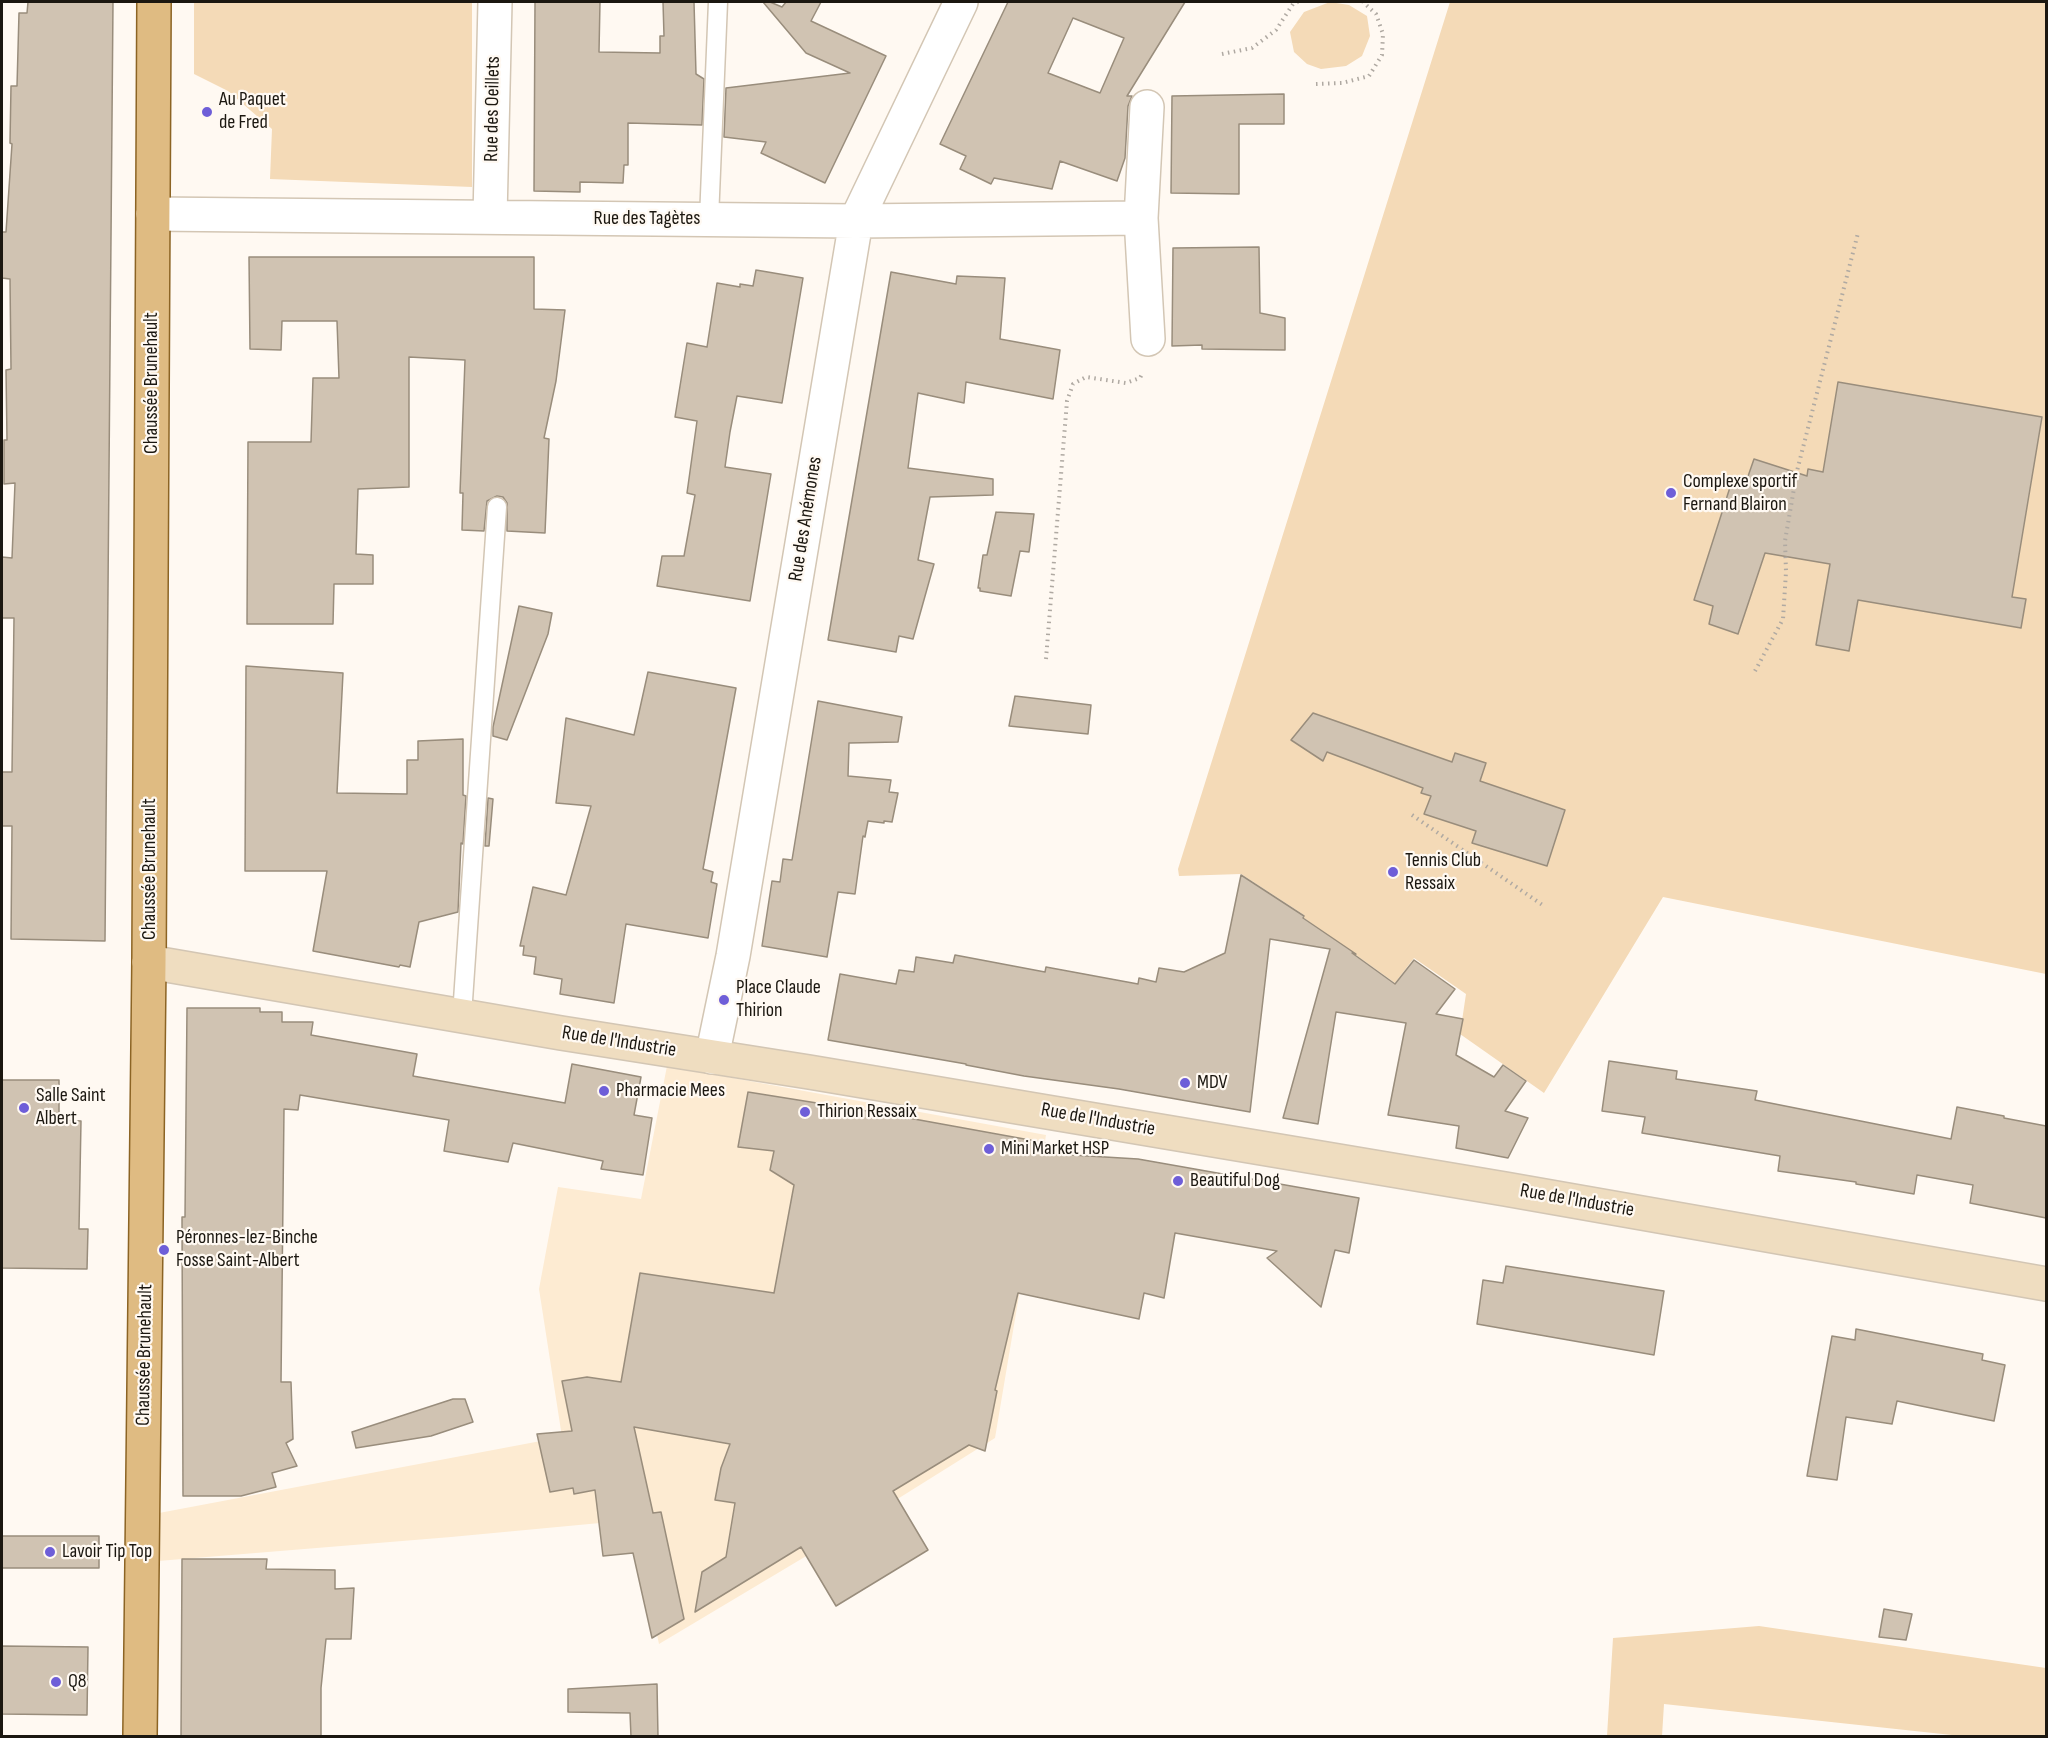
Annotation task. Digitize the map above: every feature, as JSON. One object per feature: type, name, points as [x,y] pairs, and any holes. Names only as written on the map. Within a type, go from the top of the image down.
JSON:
[{"type":"main road","name":"Chaussée Brunehault","points":[[140,1737],[149,962],[154,2]]},
{"type":"street","name":"Rue des Oeillets","points":[[490,218],[495,2]]},
{"type":"street","name":"Rue des Anémones","points":[[712,1057],[733,956],[856,221],[961,2]]},
{"type":"street","points":[[1148,107],[1141,218],[1148,339]]},
{"type":"street","name":"Rue des Tagètes","points":[[153,214],[856,221],[1141,218]]},
{"type":"street","name":"Rue de l'Industrie","points":[[149,962],[1494,1186],[2046,1284]]},
{"type":"lane","points":[[709,219],[718,2]]},
{"type":"lane","points":[[462,1015],[497,507]]},
{"type":"path","points":[[1222,54],[1252,48],[1276,30],[1293,4],[1298,2]]},
{"type":"path","points":[[1316,84],[1342,83],[1369,76],[1382,55],[1383,34],[1376,14],[1363,2]]},
{"type":"path","points":[[1755,671],[1783,619],[1785,542],[1797,471],[1858,233]]},
{"type":"path","points":[[1046,659],[1067,400],[1073,384],[1086,377],[1126,383],[1140,378],[1147,364],[1148,339]]},
{"type":"path","points":[[1412,816],[1544,906]]},
{"type":"shaded area","points":[[194,2],[472,2],[472,187],[270,179],[272,129],[228,91],[194,74]]},
{"type":"shaded area","points":[[1330,2],[1349,5],[1367,16],[1370,36],[1362,56],[1346,66],[1321,69],[1307,64],[1294,52],[1290,32],[1304,12]]},
{"type":"shaded area","name":"Complexe sportif Fernand Blairon","points":[[1450,2],[2046,2],[2046,974],[1663,897],[1544,1093],[1460,1034],[1466,994],[1414,958],[1395,983],[1304,918],[1304,915],[1241,874],[1179,876],[1178,869]]},
{"type":"shaded area","points":[[667,1066],[1046,1135],[995,1438],[808,1555],[659,1644],[632,1520],[158,1561],[159,1513],[562,1437],[539,1289],[558,1187],[641,1199]]},
{"type":"shaded area","points":[[1759,1626],[2046,1668],[2046,1736],[1961,1736],[1664,1704],[1662,1736],[1607,1736],[1613,1638]]},
{"type":"building","points":[[28,2],[113,2],[105,941],[11,939],[12,826],[2,826],[2,772],[12,772],[14,618],[2,618],[2,557],[12,558],[15,483],[4,484],[4,440],[7,440],[6,370],[11,369],[10,279],[2,278],[2,232],[6,232],[12,144],[10,143],[11,86],[17,86],[19,13],[27,13]]},
{"type":"building","points":[[535,2],[600,2],[599,52],[660,53],[660,36],[664,36],[663,2],[694,2],[696,74],[704,79],[702,125],[628,123],[628,165],[624,165],[623,183],[580,182],[580,192],[534,191]]},
{"type":"building","points":[[763,2],[782,7],[786,2],[821,2],[811,21],[886,56],[825,183],[761,153],[766,142],[724,137],[726,88],[850,73],[806,53]]},
{"type":"building","points":[[1008,2],[1185,2],[1127,96],[1132,96],[1128,106],[1125,158],[1117,181],[1060,161],[1052,189],[994,178],[991,184],[960,169],[966,156],[940,144]],"holes":[[[1073,18],[1124,38],[1100,93],[1048,73]]]},
{"type":"building","points":[[1284,94],[1284,124],[1239,124],[1239,194],[1171,193],[1172,96]]},
{"type":"building","points":[[1259,247],[1260,313],[1285,318],[1285,350],[1202,349],[1202,345],[1172,346],[1173,248]]},
{"type":"building","points":[[249,257],[534,257],[534,309],[565,310],[556,381],[544,438],[549,439],[545,533],[507,531],[507,503],[503,497],[497,496],[487,501],[484,531],[462,530],[463,493],[460,493],[465,360],[409,357],[409,487],[358,489],[356,554],[373,555],[373,584],[334,584],[333,624],[247,624],[248,442],[311,442],[313,378],[339,378],[337,321],[282,321],[281,350],[250,349]]},
{"type":"building","points":[[756,270],[803,278],[782,403],[737,396],[730,432],[725,467],[771,474],[750,601],[657,586],[662,556],[684,556],[695,495],[687,493],[697,421],[675,417],[687,343],[707,347],[717,283],[740,287],[740,284],[753,286]]},
{"type":"building","points":[[891,272],[956,284],[957,276],[1005,278],[1000,339],[1060,350],[1053,399],[966,382],[964,403],[918,393],[908,468],[993,479],[993,495],[930,497],[918,560],[934,564],[913,639],[899,636],[896,652],[828,640]]},
{"type":"building","points":[[1838,382],[2042,417],[2012,597],[2026,599],[2021,628],[1858,600],[1849,651],[1816,645],[1830,564],[1765,553],[1738,634],[1709,624],[1713,606],[1694,600],[1732,481],[1745,485],[1754,459],[1807,476],[1808,469],[1823,472]]},
{"type":"building","points":[[996,512],[1034,514],[1029,552],[1020,551],[1011,596],[980,591],[978,588],[983,555],[987,555]]},
{"type":"building","points":[[519,606],[552,613],[548,634],[507,740],[493,736],[493,727]]},
{"type":"building","points":[[246,666],[343,673],[337,793],[407,794],[407,760],[418,760],[418,741],[463,739],[463,795],[466,796],[458,912],[419,922],[410,967],[313,951],[327,871],[245,871]]},
{"type":"building","points":[[648,672],[736,688],[703,869],[713,872],[711,882],[717,884],[708,938],[626,924],[614,1003],[560,994],[562,979],[534,974],[536,957],[523,955],[524,946],[520,946],[533,887],[566,895],[591,806],[556,803],[566,718],[634,735]]},
{"type":"building","points":[[1015,696],[1091,705],[1088,734],[1009,726]]},
{"type":"building","points":[[818,701],[902,717],[898,742],[849,743],[848,776],[891,780],[889,792],[898,793],[892,822],[868,821],[865,837],[863,836],[855,894],[838,892],[827,957],[762,946],[772,881],[780,882],[783,859],[792,860]]},
{"type":"building","points":[[1313,713],[1452,762],[1455,753],[1486,763],[1480,781],[1565,810],[1547,866],[1472,843],[1476,831],[1424,814],[1431,796],[1421,793],[1423,788],[1327,752],[1323,761],[1291,740]]},
{"type":"building","points":[[488,798],[493,799],[489,846],[485,846]]},
{"type":"building","points":[[1241,875],[1304,916],[1303,918],[1395,984],[1414,960],[1455,989],[1436,1014],[1463,1019],[1456,1055],[1494,1077],[1503,1065],[1526,1081],[1505,1111],[1528,1118],[1508,1158],[1456,1148],[1459,1126],[1388,1115],[1406,1023],[1336,1012],[1318,1124],[1283,1118],[1330,949],[1270,939],[1250,1112],[1119,1089],[1024,1076],[828,1040],[840,974],[896,984],[899,970],[914,972],[916,957],[953,963],[955,955],[1045,972],[1046,967],[1138,984],[1139,978],[1156,982],[1159,968],[1184,972],[1225,953]]},
{"type":"building","points":[[187,1008],[260,1008],[260,1012],[282,1012],[282,1022],[313,1022],[311,1035],[417,1054],[413,1076],[565,1103],[572,1064],[641,1077],[634,1115],[652,1118],[643,1175],[601,1169],[603,1161],[513,1143],[508,1162],[444,1151],[449,1120],[300,1095],[298,1110],[284,1109],[281,1382],[291,1382],[293,1439],[286,1443],[297,1466],[272,1473],[276,1487],[241,1496],[183,1496],[182,1217],[185,1217]]},
{"type":"building","points":[[1609,1061],[1677,1071],[1676,1079],[1757,1091],[1755,1100],[1951,1139],[1957,1107],[2046,1126],[2046,1218],[1970,1203],[1973,1185],[1917,1175],[1914,1194],[1856,1184],[1856,1182],[1778,1171],[1780,1156],[1642,1133],[1645,1117],[1602,1111]]},
{"type":"building","points":[[2,1080],[59,1080],[59,1120],[81,1121],[79,1229],[88,1229],[87,1269],[2,1268]]},
{"type":"building","points":[[748,1092],[1074,1148],[1072,1155],[1138,1159],[1359,1198],[1349,1253],[1335,1250],[1321,1307],[1267,1258],[1277,1251],[1175,1233],[1164,1298],[1144,1293],[1139,1319],[1018,1293],[995,1390],[997,1391],[985,1451],[969,1445],[893,1491],[928,1550],[836,1606],[801,1547],[695,1612],[702,1572],[726,1557],[735,1503],[715,1500],[721,1468],[730,1444],[634,1427],[653,1513],[661,1512],[684,1619],[652,1638],[633,1553],[603,1556],[595,1490],[574,1494],[573,1488],[550,1492],[537,1434],[572,1431],[562,1381],[587,1377],[621,1382],[640,1273],[774,1293],[794,1185],[770,1170],[774,1151],[738,1147]]},
{"type":"building","points":[[1506,1266],[1664,1291],[1654,1355],[1477,1324],[1483,1280],[1503,1283]]},
{"type":"building","points":[[1856,1329],[1983,1354],[1982,1360],[2005,1365],[1994,1421],[1897,1401],[1892,1424],[1846,1417],[1837,1480],[1807,1476],[1832,1336],[1855,1340]]},
{"type":"building","points":[[453,1399],[465,1399],[473,1422],[431,1436],[356,1448],[352,1432]]},
{"type":"building","name":"Lavoir Tip Top","points":[[2,1536],[99,1536],[99,1568],[2,1568]]},
{"type":"building","points":[[182,1559],[267,1559],[266,1569],[335,1570],[335,1589],[354,1588],[351,1639],[326,1639],[321,1688],[321,1737],[181,1737]]},
{"type":"building","points":[[1884,1609],[1912,1614],[1906,1640],[1879,1637]]},
{"type":"building","points":[[2,1646],[88,1647],[87,1715],[2,1714]]},
{"type":"building","points":[[657,1684],[658,1737],[631,1737],[630,1713],[568,1712],[568,1689]]},
{"type":"place","name":"Au Paquet de Fred","points":[[207,112]]},
{"type":"place","name":"Complexe sportif Fernand Blairon","points":[[1671,493]]},
{"type":"place","name":"Tennis Club Ressaix","points":[[1393,872]]},
{"type":"place","name":"Place Claude Thirion","points":[[724,1000]]},
{"type":"place","name":"MDV","points":[[1185,1083]]},
{"type":"place","name":"Pharmacie Mees","points":[[604,1091]]},
{"type":"place","name":"Salle Saint Albert","points":[[24,1108]]},
{"type":"place","name":"Thirion Ressaix","points":[[805,1112]]},
{"type":"place","name":"Mini Market HSP","points":[[989,1149]]},
{"type":"place","name":"Beautiful Dog","points":[[1178,1181]]},
{"type":"place","name":"Péronnes-lez-Binche Fosse Saint-Albert","points":[[164,1250]]},
{"type":"place","name":"Lavoir Tip Top","points":[[50,1552]]},
{"type":"place","name":"Q8","points":[[56,1682]]}]
